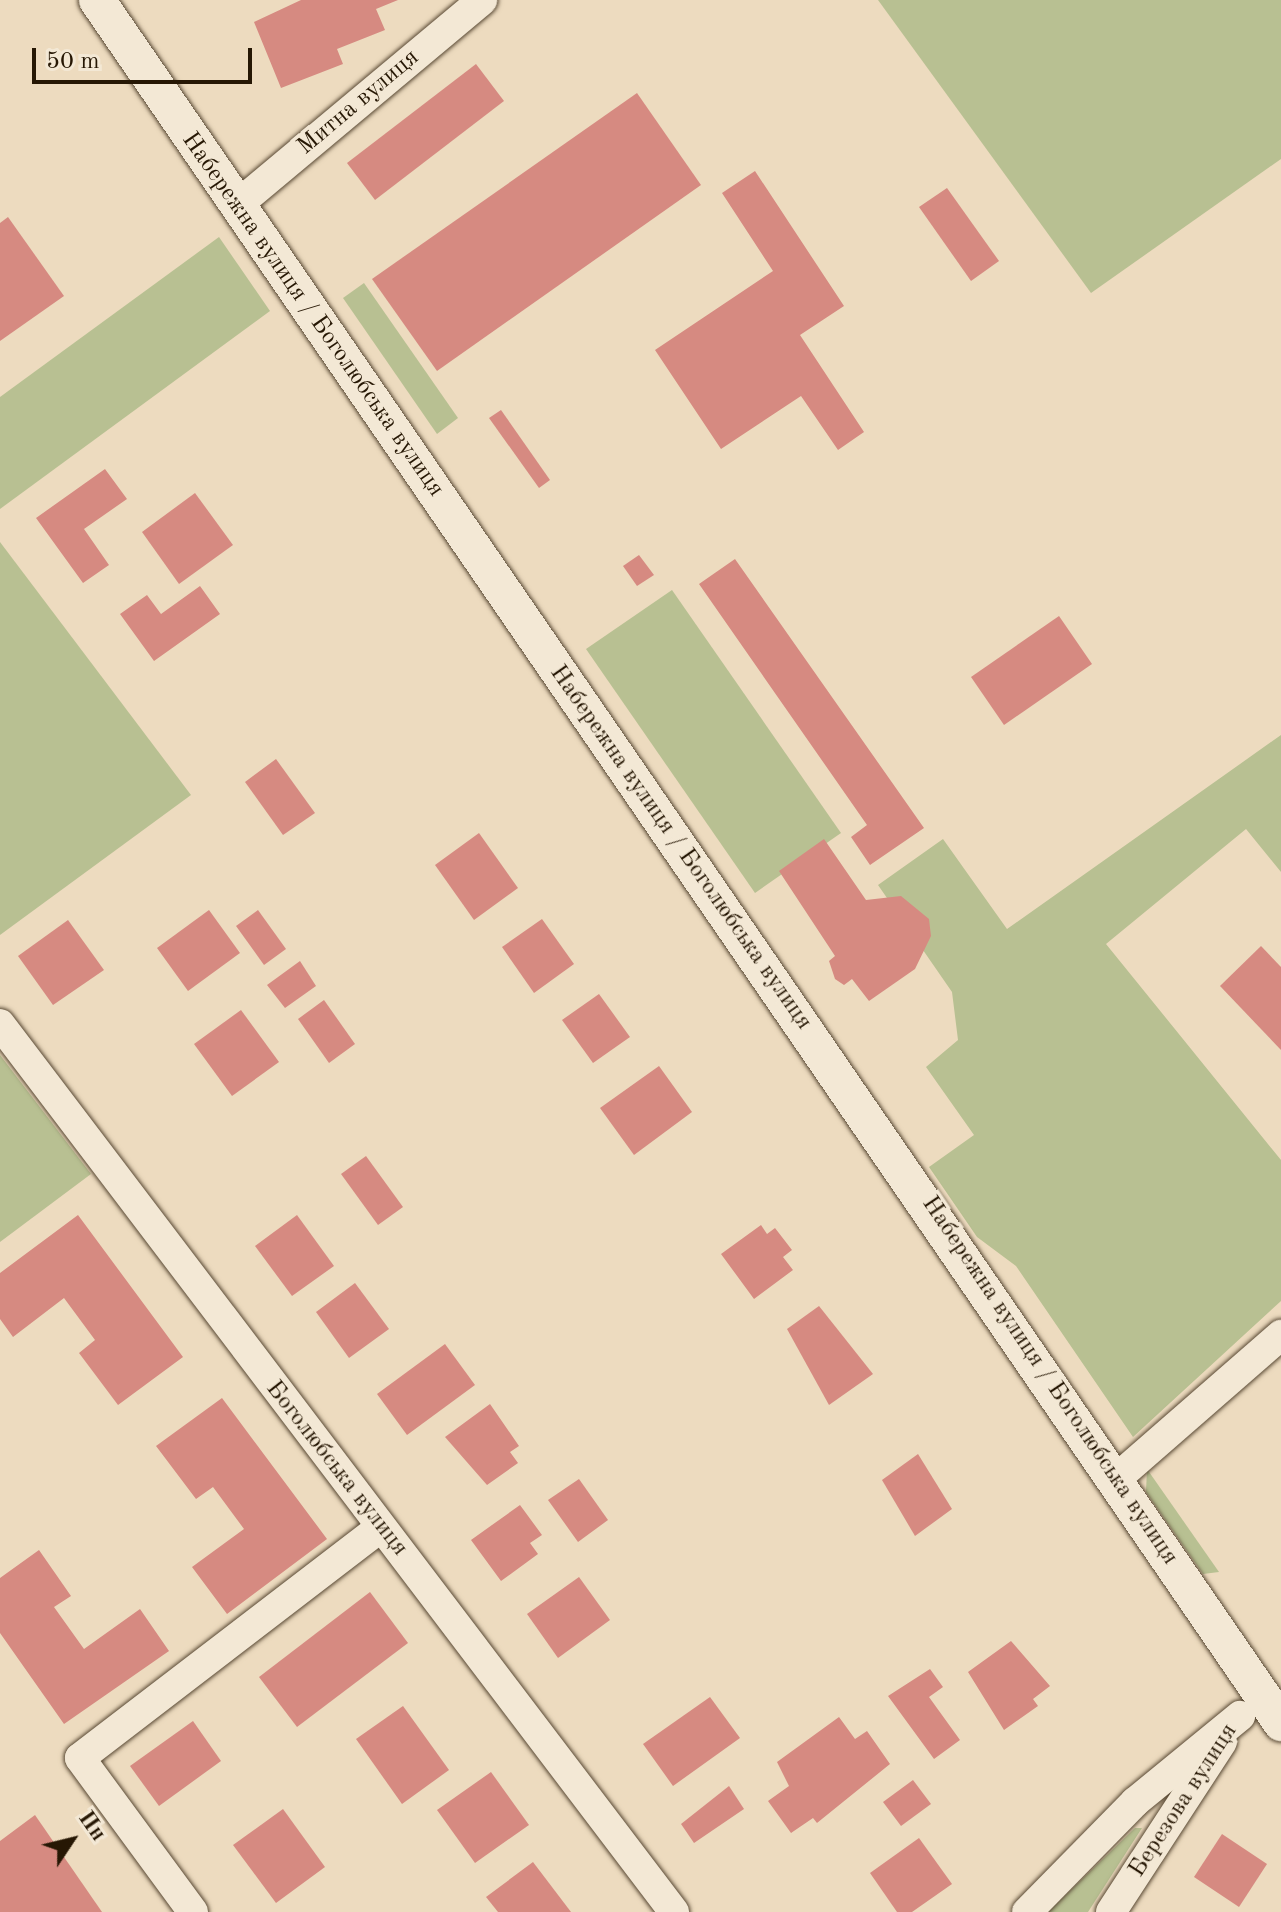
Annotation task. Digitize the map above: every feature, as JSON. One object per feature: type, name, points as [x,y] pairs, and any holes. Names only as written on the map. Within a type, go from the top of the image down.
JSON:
[{"type":"street","name":"Набережна вулиця / Боголюбська вулиця","points":[[97,0],[236,206],[1117,1478],[1261,1711]]},
{"type":"street","name":"Митна вулиця","points":[[236,206],[482,0]]},
{"type":"street","name":"Боголюбська вулиця","points":[[0,1024],[674,1912]]},
{"type":"street","points":[[1117,1478],[1281,1335]]},
{"type":"street","points":[[193,1912],[80,1758],[381,1527]]},
{"type":"street","points":[[1027,1912],[1135,1802],[1261,1711]]},
{"type":"street","name":"Березова вулиця","points":[[1111,1912],[1261,1711]]},
{"type":"green space","points":[[878,0],[1281,0],[1281,159],[1091,293]]},
{"type":"green space","points":[[219,237],[270,311],[0,509],[0,397]]},
{"type":"green space","points":[[364,283],[458,418],[437,434],[343,298]]},
{"type":"green space","points":[[0,542],[191,795],[0,935]]},
{"type":"green space","points":[[672,590],[841,833],[755,893],[586,649]]},
{"type":"green space","points":[[1281,735],[1281,872],[1246,829],[1106,944],[1281,1160],[1281,1301],[1133,1437],[1016,1266],[977,1237],[929,1167],[974,1135],[926,1067],[958,1040],[952,992],[878,885],[943,839],[1007,929]]},
{"type":"green space","points":[[0,1055],[91,1174],[0,1242]]},
{"type":"green space","points":[[1147,1469],[1219,1572],[1203,1574],[1146,1492]]},
{"type":"green space","points":[[1135,1828],[1142,1828],[1088,1912],[1048,1912]]},
{"type":"building","points":[[301,0],[398,0],[376,9],[385,30],[337,49],[343,64],[281,88],[254,22]]},
{"type":"building","points":[[476,64],[504,101],[375,200],[347,163]]},
{"type":"building","points":[[637,93],[701,185],[437,371],[372,279]]},
{"type":"building","points":[[755,171],[844,306],[800,335],[864,432],[838,450],[801,396],[721,449],[655,350],[773,271],[722,193]]},
{"type":"building","points":[[947,188],[999,261],[971,281],[919,207]]},
{"type":"building","points":[[8,217],[64,296],[0,341],[0,223]]},
{"type":"building","points":[[501,410],[550,480],[539,488],[489,418]]},
{"type":"building","points":[[105,469],[127,499],[84,529],[109,565],[83,583],[36,518]]},
{"type":"building","points":[[195,493],[233,545],[179,584],[142,532]]},
{"type":"building","points":[[639,555],[654,575],[637,586],[623,566]]},
{"type":"building","points":[[735,559],[924,828],[870,865],[851,837],[867,825],[699,584]]},
{"type":"building","points":[[200,586],[220,614],[154,661],[120,614],[147,595],[161,614]]},
{"type":"building","points":[[1059,616],[1092,664],[1004,725],[971,677]]},
{"type":"building","points":[[276,759],[315,813],[283,835],[245,782]]},
{"type":"building","points":[[479,833],[518,888],[474,920],[435,865]]},
{"type":"building","points":[[824,839],[866,900],[901,896],[929,919],[931,936],[915,969],[869,1001],[852,979],[844,985],[835,979],[829,961],[835,956],[779,871]]},
{"type":"building","points":[[209,910],[240,953],[188,991],[157,948]]},
{"type":"building","points":[[258,910],[286,949],[264,965],[236,926]]},
{"type":"building","points":[[542,919],[574,964],[534,993],[502,947]]},
{"type":"building","points":[[68,920],[104,970],[53,1005],[18,956]]},
{"type":"building","points":[[1261,946],[1281,967],[1281,1050],[1220,986]]},
{"type":"building","points":[[300,961],[316,986],[285,1008],[267,985]]},
{"type":"building","points":[[599,994],[630,1037],[593,1063],[562,1020]]},
{"type":"building","points":[[324,1000],[355,1044],[329,1063],[298,1019]]},
{"type":"building","points":[[241,1010],[279,1062],[232,1096],[194,1044]]},
{"type":"building","points":[[659,1066],[692,1112],[634,1155],[600,1108]]},
{"type":"building","points":[[366,1156],[403,1207],[378,1225],[341,1174]]},
{"type":"building","points":[[78,1215],[183,1357],[118,1405],[79,1353],[95,1340],[64,1298],[13,1337],[0,1319],[0,1273]]},
{"type":"building","points":[[297,1215],[334,1266],[292,1296],[255,1246]]},
{"type":"building","points":[[761,1225],[767,1234],[775,1228],[792,1250],[783,1257],[793,1270],[754,1299],[721,1254]]},
{"type":"building","points":[[355,1283],[389,1329],[349,1358],[316,1312]]},
{"type":"building","points":[[819,1306],[873,1374],[829,1405],[787,1329]]},
{"type":"building","points":[[445,1344],[475,1385],[407,1435],[377,1394]]},
{"type":"building","points":[[222,1398],[327,1539],[227,1614],[192,1567],[244,1529],[213,1487],[196,1499],[156,1446]]},
{"type":"building","points":[[490,1404],[519,1446],[510,1452],[518,1463],[487,1485],[445,1437]]},
{"type":"building","points":[[918,1454],[952,1509],[915,1536],[882,1480]]},
{"type":"building","points":[[579,1479],[608,1520],[578,1542],[548,1500]]},
{"type":"building","points":[[520,1505],[542,1535],[530,1543],[538,1554],[501,1581],[471,1540]]},
{"type":"building","points":[[39,1550],[71,1596],[54,1607],[84,1649],[140,1609],[169,1651],[64,1724],[0,1633],[0,1578]]},
{"type":"building","points":[[579,1577],[610,1620],[558,1658],[527,1614]]},
{"type":"building","points":[[370,1592],[408,1643],[297,1727],[259,1677]]},
{"type":"building","points":[[1011,1641],[1050,1686],[1033,1699],[1038,1706],[1004,1730],[968,1672]]},
{"type":"building","points":[[930,1669],[943,1687],[929,1697],[960,1740],[934,1759],[888,1696]]},
{"type":"building","points":[[710,1697],[740,1738],[673,1786],[643,1744]]},
{"type":"building","points":[[403,1706],[449,1770],[402,1804],[356,1739]]},
{"type":"building","points":[[839,1717],[855,1739],[867,1731],[890,1764],[817,1823],[813,1818],[791,1833],[768,1801],[789,1786],[777,1762]]},
{"type":"building","points":[[193,1721],[221,1761],[159,1806],[130,1766]]},
{"type":"building","points":[[491,1772],[529,1825],[475,1863],[437,1810]]},
{"type":"building","points":[[913,1780],[931,1804],[901,1826],[883,1802]]},
{"type":"building","points":[[729,1786],[744,1809],[694,1843],[681,1824]]},
{"type":"building","points":[[283,1809],[325,1867],[276,1903],[233,1845]]},
{"type":"building","points":[[35,1815],[102,1912],[0,1912],[0,1841]]},
{"type":"building","points":[[1222,1834],[1267,1864],[1239,1907],[1194,1877]]},
{"type":"building","points":[[919,1838],[952,1884],[912,1912],[897,1912],[870,1873]]},
{"type":"building","points":[[533,1862],[571,1912],[498,1912],[486,1897]]}]
